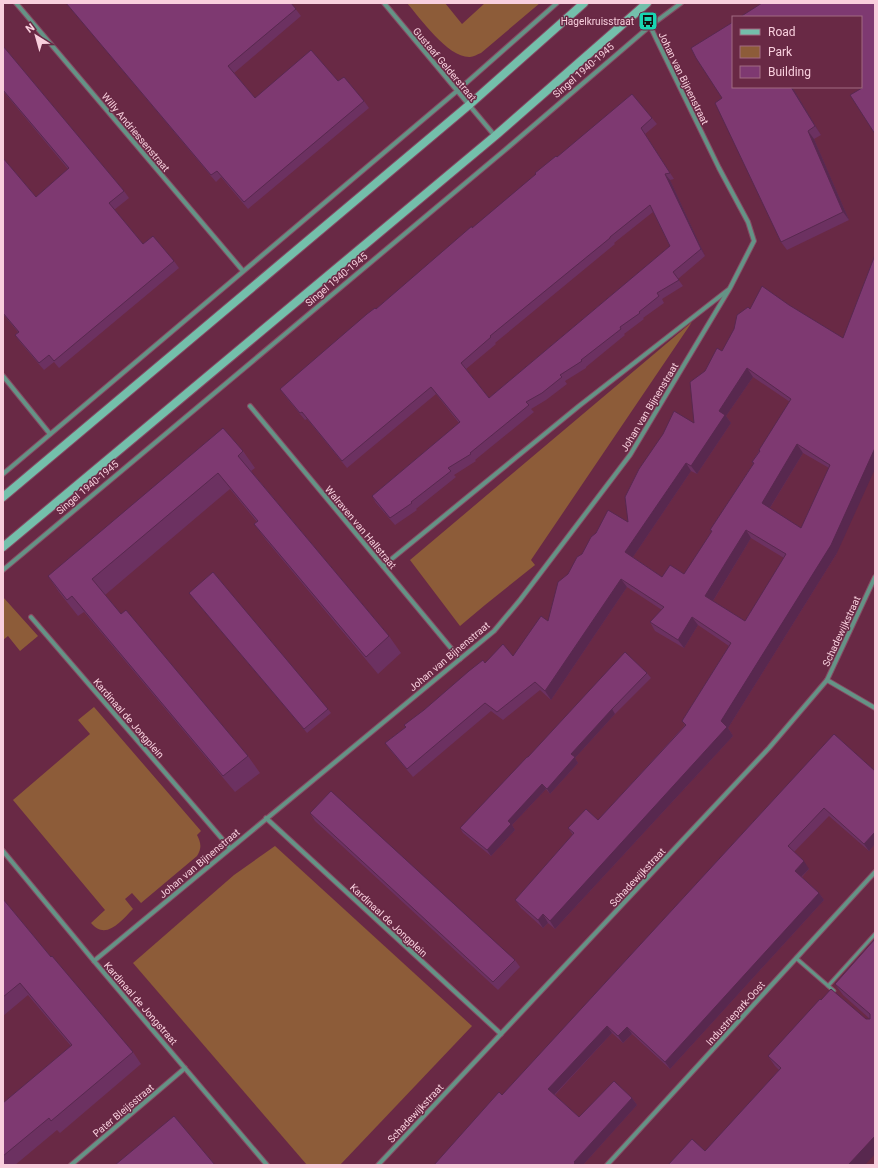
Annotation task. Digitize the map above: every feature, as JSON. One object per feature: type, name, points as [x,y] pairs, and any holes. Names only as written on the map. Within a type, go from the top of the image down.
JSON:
[{"type":"main road","points":[[3,497],[469,105],[584,3]]},
{"type":"main road","name":"Singel 1940-1945","points":[[3,546],[494,136],[647,3]]},
{"type":"street","name":"Willy Andriessenstraat","points":[[16,3],[243,271]]},
{"type":"street","name":"Gustaaf Gelderstraat","points":[[384,3],[494,136]]},
{"type":"street","points":[[3,474],[457,90],[557,3]]},
{"type":"street","name":"Singel 1940-1945","points":[[3,570],[505,150],[650,26],[681,3]]},
{"type":"street","name":"Johan van Bijnenstraat","points":[[94,961],[494,630],[520,600],[630,455],[730,288],[754,241],[748,222],[719,168],[650,26]]},
{"type":"street","name":"Johan van Bijnenstraat","points":[[383,566],[579,406],[730,288]]},
{"type":"street","points":[[3,376],[50,434]]},
{"type":"street","name":"Walraven van Hallstraat","points":[[250,406],[460,659]]},
{"type":"street","name":"Schadewijkstraat","points":[[378,1165],[769,748],[827,680],[875,577]]},
{"type":"street","name":"Kardinaal de Jongplein","points":[[31,617],[230,848]]},
{"type":"street","points":[[827,680],[875,708]]},
{"type":"street","name":"Kardinaal de Jongplein","points":[[266,818],[501,1034]]},
{"type":"street","name":"Kardinaal de Jongstraat","points":[[3,850],[94,961],[267,1165]]},
{"type":"street","name":"Industriepark-Oost","points":[[607,1165],[875,872]]},
{"type":"street","name":"Pater Bleijsstraat","points":[[71,1165],[186,1068]]},
{"type":"lane","points":[[828,986],[875,934]]},
{"type":"lane","points":[[796,958],[840,996]]},
{"type":"green space","points":[[407,3],[445,3],[462,24],[485,3],[540,3],[481,53],[470,57],[462,56],[444,44],[435,36]]},
{"type":"green space","points":[[692,322],[531,560],[535,565],[460,626],[410,560]]},
{"type":"green space","points":[[3,597],[38,636],[20,651],[8,636],[3,640]]},
{"type":"green space","points":[[94,707],[201,831],[197,835],[200,850],[197,856],[141,903],[132,893],[125,899],[133,909],[123,919],[108,930],[97,928],[91,923],[105,910],[13,800],[90,734],[78,720]]},
{"type":"green space","points":[[275,846],[472,1026],[340,1165],[307,1165],[133,963],[234,875]]},
{"type":"building","points":[[66,3],[291,3],[296,9],[228,66],[255,98],[311,50],[338,81],[344,77],[364,101],[244,202],[217,171],[211,175]]},
{"type":"building","points":[[762,3],[875,3],[875,134],[850,95],[862,88],[862,16],[742,16]]},
{"type":"building","points":[[732,23],[732,88],[792,88],[815,126],[808,131],[843,212],[781,242],[715,103],[722,98],[691,48]]},
{"type":"building","points":[[3,46],[124,191],[109,203],[143,244],[153,236],[174,261],[54,361],[49,355],[39,363],[15,335],[19,332],[3,313],[3,158],[36,197],[69,168],[3,90]]},
{"type":"building","points":[[632,94],[652,118],[641,128],[670,173],[665,174],[701,249],[673,272],[679,280],[657,293],[659,296],[639,312],[640,313],[620,327],[621,329],[581,360],[582,361],[560,375],[562,377],[542,393],[526,402],[529,405],[470,453],[471,454],[448,468],[451,471],[411,502],[412,503],[390,518],[372,496],[460,422],[431,387],[342,461],[302,412],[300,413],[280,389],[367,314],[375,308],[376,309],[472,226],[472,228],[536,174],[535,173],[556,156],[557,157]],"holes":[[[650,205],[670,246],[489,398],[461,363],[491,337],[490,336]]]},
{"type":"building","points":[[875,255],[875,448],[831,545],[721,721],[727,727],[550,921],[543,914],[538,920],[515,900],[574,833],[568,828],[586,809],[598,820],[686,725],[682,721],[731,643],[692,617],[678,640],[650,622],[664,607],[621,579],[545,691],[535,682],[497,712],[485,703],[407,769],[385,743],[406,727],[404,725],[424,710],[469,671],[483,660],[485,663],[503,644],[513,656],[541,616],[548,621],[558,582],[568,574],[577,557],[582,554],[591,537],[596,533],[608,510],[628,522],[625,497],[639,469],[663,434],[674,411],[694,423],[690,382],[705,371],[717,348],[722,351],[734,329],[737,315],[748,307],[750,309],[762,286],[789,305],[843,338]],"holes":[[[747,368],[791,399],[752,462],[754,463],[710,530],[712,531],[684,574],[670,565],[662,577],[625,552],[686,463],[691,466],[725,415],[719,411]],[[797,444],[830,465],[801,528],[762,503]],[[746,530],[786,554],[745,621],[705,596]]]},
{"type":"building","points":[[223,428],[243,451],[238,456],[389,636],[366,657],[254,524],[258,521],[218,473],[92,579],[121,614],[126,610],[248,756],[223,776],[72,596],[67,600],[48,576]]},
{"type":"building","points":[[213,572],[328,709],[304,729],[189,593]]},
{"type":"building","points":[[625,652],[647,673],[571,754],[575,757],[547,789],[542,784],[508,821],[511,824],[487,850],[460,828]]},
{"type":"building","points":[[834,734],[875,771],[875,832],[864,844],[824,808],[788,846],[804,861],[795,871],[819,893],[665,1062],[627,1027],[618,1036],[607,1026],[548,1089],[579,1117],[614,1081],[632,1098],[574,1162],[575,1163],[573,1165],[434,1165],[499,1092],[502,1095]]},
{"type":"building","points":[[331,791],[515,960],[493,982],[310,813]]},
{"type":"building","points":[[3,899],[133,1052],[51,1121],[49,1118],[3,1156],[3,1103],[72,1045],[20,983],[3,997]]},
{"type":"building","points":[[875,939],[875,1136],[849,1164],[851,1165],[668,1165],[692,1139],[705,1151],[781,1068],[768,1056],[831,989],[866,1019],[870,1019],[870,1014],[835,984]]},
{"type":"building","points":[[174,1116],[215,1165],[115,1165]]},
{"type":"place","name":"Hagelkruisstraat","points":[[648,21]]}]
